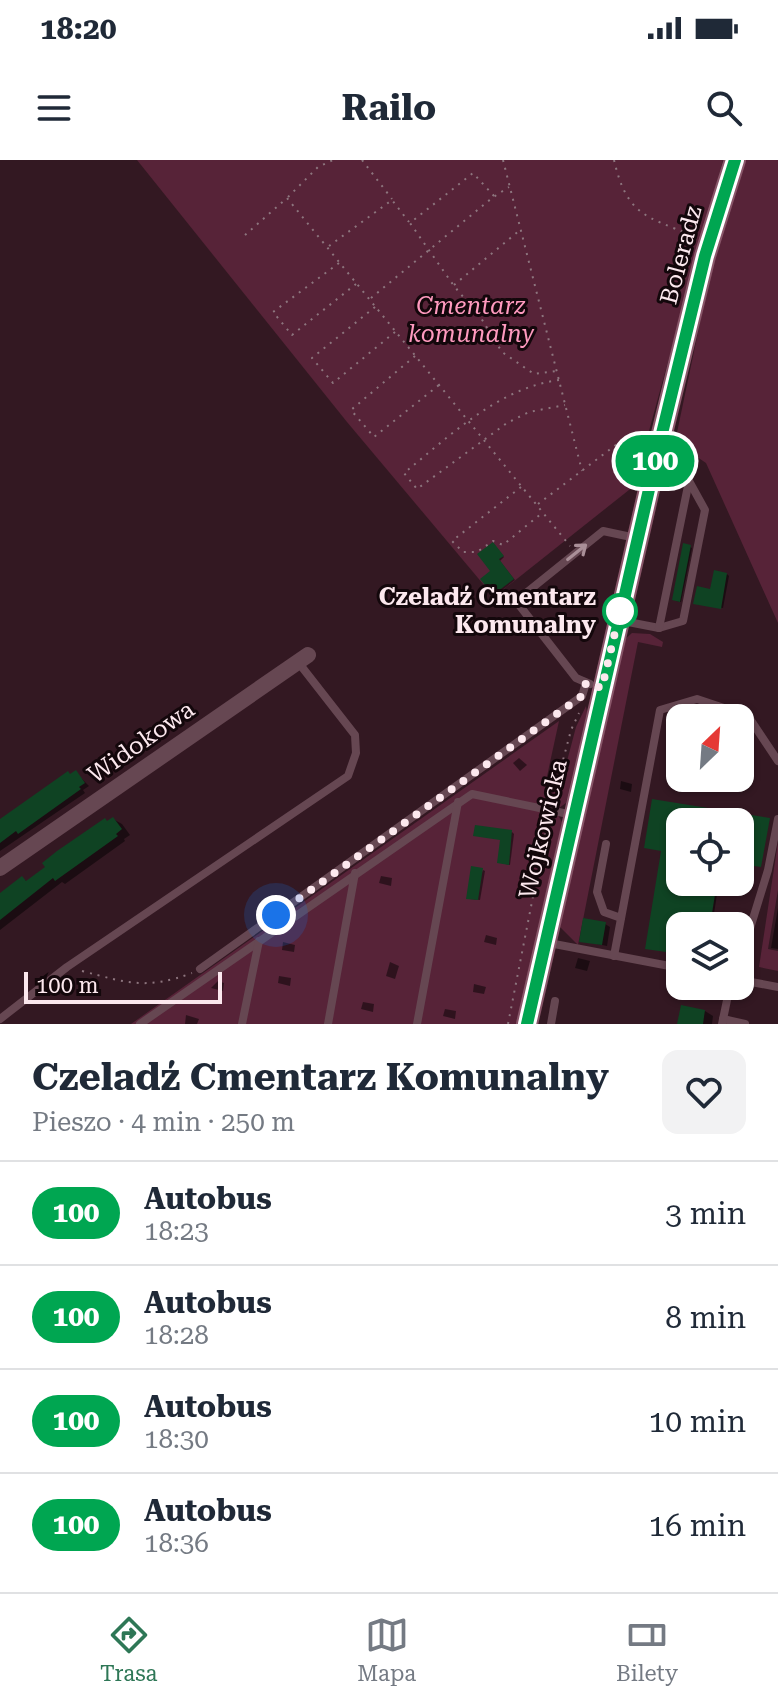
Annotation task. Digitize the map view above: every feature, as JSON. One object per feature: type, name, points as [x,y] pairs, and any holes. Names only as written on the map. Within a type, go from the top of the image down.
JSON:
[{"type":"street","name":"Boleradz","points":[[679,365],[709,243],[735,160]]},
{"type":"street","name":"Wojkowicka","points":[[527,1024],[573,815],[593,685],[618,620],[679,365]]},
{"type":"street","name":"Widokowa","points":[[0,868],[303,659]]},
{"type":"lane","points":[[618,620],[659,628],[683,621],[705,510],[689,481],[658,450]]},
{"type":"lane","points":[[659,628],[689,481]]},
{"type":"lane","points":[[200,969],[582,696],[593,685],[576,678],[516,601],[603,531],[637,538]]},
{"type":"lane","points":[[0,1019],[67,967],[348,776],[356,753],[355,735],[303,659]]},
{"type":"lane","points":[[614,956],[660,710],[697,699],[748,716],[778,761]]},
{"type":"lane","points":[[140,1024],[472,794],[573,815]]},
{"type":"lane","points":[[417,1024],[458,801]]},
{"type":"lane","points":[[754,916],[768,870],[778,819]]},
{"type":"lane","points":[[606,844],[597,892],[604,912],[621,918]]},
{"type":"lane","points":[[328,1024],[355,873]]},
{"type":"lane","points":[[242,1024],[259,941]]},
{"type":"lane","points":[[544,942],[666,965]]},
{"type":"lane","points":[[754,983],[778,987]]},
{"type":"lane","points":[[727,1000],[723,1022],[745,1024]]},
{"type":"lane","points":[[551,1024],[555,1001]]},
{"type":"lane","points":[[156,1024],[159,1011]]},
{"type":"path","points":[[245,235],[318,167],[333,160]]},
{"type":"path","points":[[362,160],[481,318],[502,352],[534,374],[556,371]]},
{"type":"path","points":[[503,160],[582,471]]},
{"type":"path","points":[[614,160],[617,174],[635,209],[653,220],[709,243]]},
{"type":"path","points":[[410,223],[473,173],[494,196]]},
{"type":"path","points":[[370,299],[494,196],[510,187]]},
{"type":"path","points":[[287,198],[575,553]]},
{"type":"path","points":[[327,247],[392,200]]},
{"type":"path","points":[[454,286],[521,229]]},
{"type":"path","points":[[339,262],[273,312],[292,335],[357,284]]},
{"type":"path","points":[[376,306],[312,358],[333,383],[396,331]]},
{"type":"path","points":[[416,355],[351,410],[374,437],[440,385]]},
{"type":"path","points":[[559,380],[523,390],[469,420],[404,473],[417,489],[507,423],[529,412],[565,405]]},
{"type":"path","points":[[537,504],[625,438]]},
{"type":"path","points":[[522,486],[452,541],[463,552],[477,552],[493,541],[503,545],[543,512]]},
{"type":"path","points":[[508,1024],[550,810],[572,726],[593,685]]},
{"type":"path","points":[[67,967],[126,983],[163,984],[200,969]]},
{"type":"green space","name":"Cmentarz komunalny","points":[[137,160],[723,160],[634,486],[494,597],[347,422]]},
{"type":"green space","points":[[740,160],[778,160],[778,623],[706,463],[675,442],[726,199]]},
{"type":"green space","points":[[632,633],[650,634],[663,642],[662,647],[638,642],[578,945],[560,927],[623,641]]},
{"type":"green space","points":[[586,706],[566,803],[559,808],[558,815],[562,822],[517,1024],[131,1024],[559,721],[546,781],[561,784],[576,727]]},
{"type":"green space","points":[[778,842],[778,890],[768,949],[778,951],[778,971],[759,967]]},
{"type":"building","points":[[493,542],[504,556],[499,559],[514,579],[493,595],[480,579],[490,571],[477,554]]},
{"type":"building","points":[[683,543],[691,545],[680,602],[672,600]]},
{"type":"building","points":[[714,570],[727,573],[721,609],[693,604],[697,586],[710,589]]},
{"type":"building","points":[[76,770],[85,783],[79,787],[81,789],[18,834],[16,831],[0,843],[0,819],[68,771],[70,774]]},
{"type":"building","points":[[652,799],[708,808],[666,808],[666,896],[715,896],[712,912],[666,912],[666,952],[645,949],[661,851],[644,848]]},
{"type":"building","points":[[754,815],[770,818],[761,867],[754,866]]},
{"type":"building","points":[[113,817],[122,829],[116,834],[118,836],[55,881],[53,878],[0,920],[0,893],[22,876],[26,881],[45,867],[42,863],[57,851],[105,818],[107,821]]},
{"type":"building","points":[[475,825],[512,830],[509,865],[497,863],[500,840],[473,836]]},
{"type":"building","points":[[471,866],[483,868],[478,900],[466,899]]},
{"type":"building","points":[[583,918],[606,922],[602,945],[579,942]]},
{"type":"building","points":[[681,1005],[705,1010],[703,1024],[677,1024]]},
{"type":"bus line","name":"100","points":[[527,1024],[658,450],[705,256],[735,160]]},
{"type":"place","name":"Czeladź Cmentarz Komunalny","points":[[620,611]]},
{"type":"route","points":[[276,915],[582,696],[586,683],[602,688],[620,611]]}]
